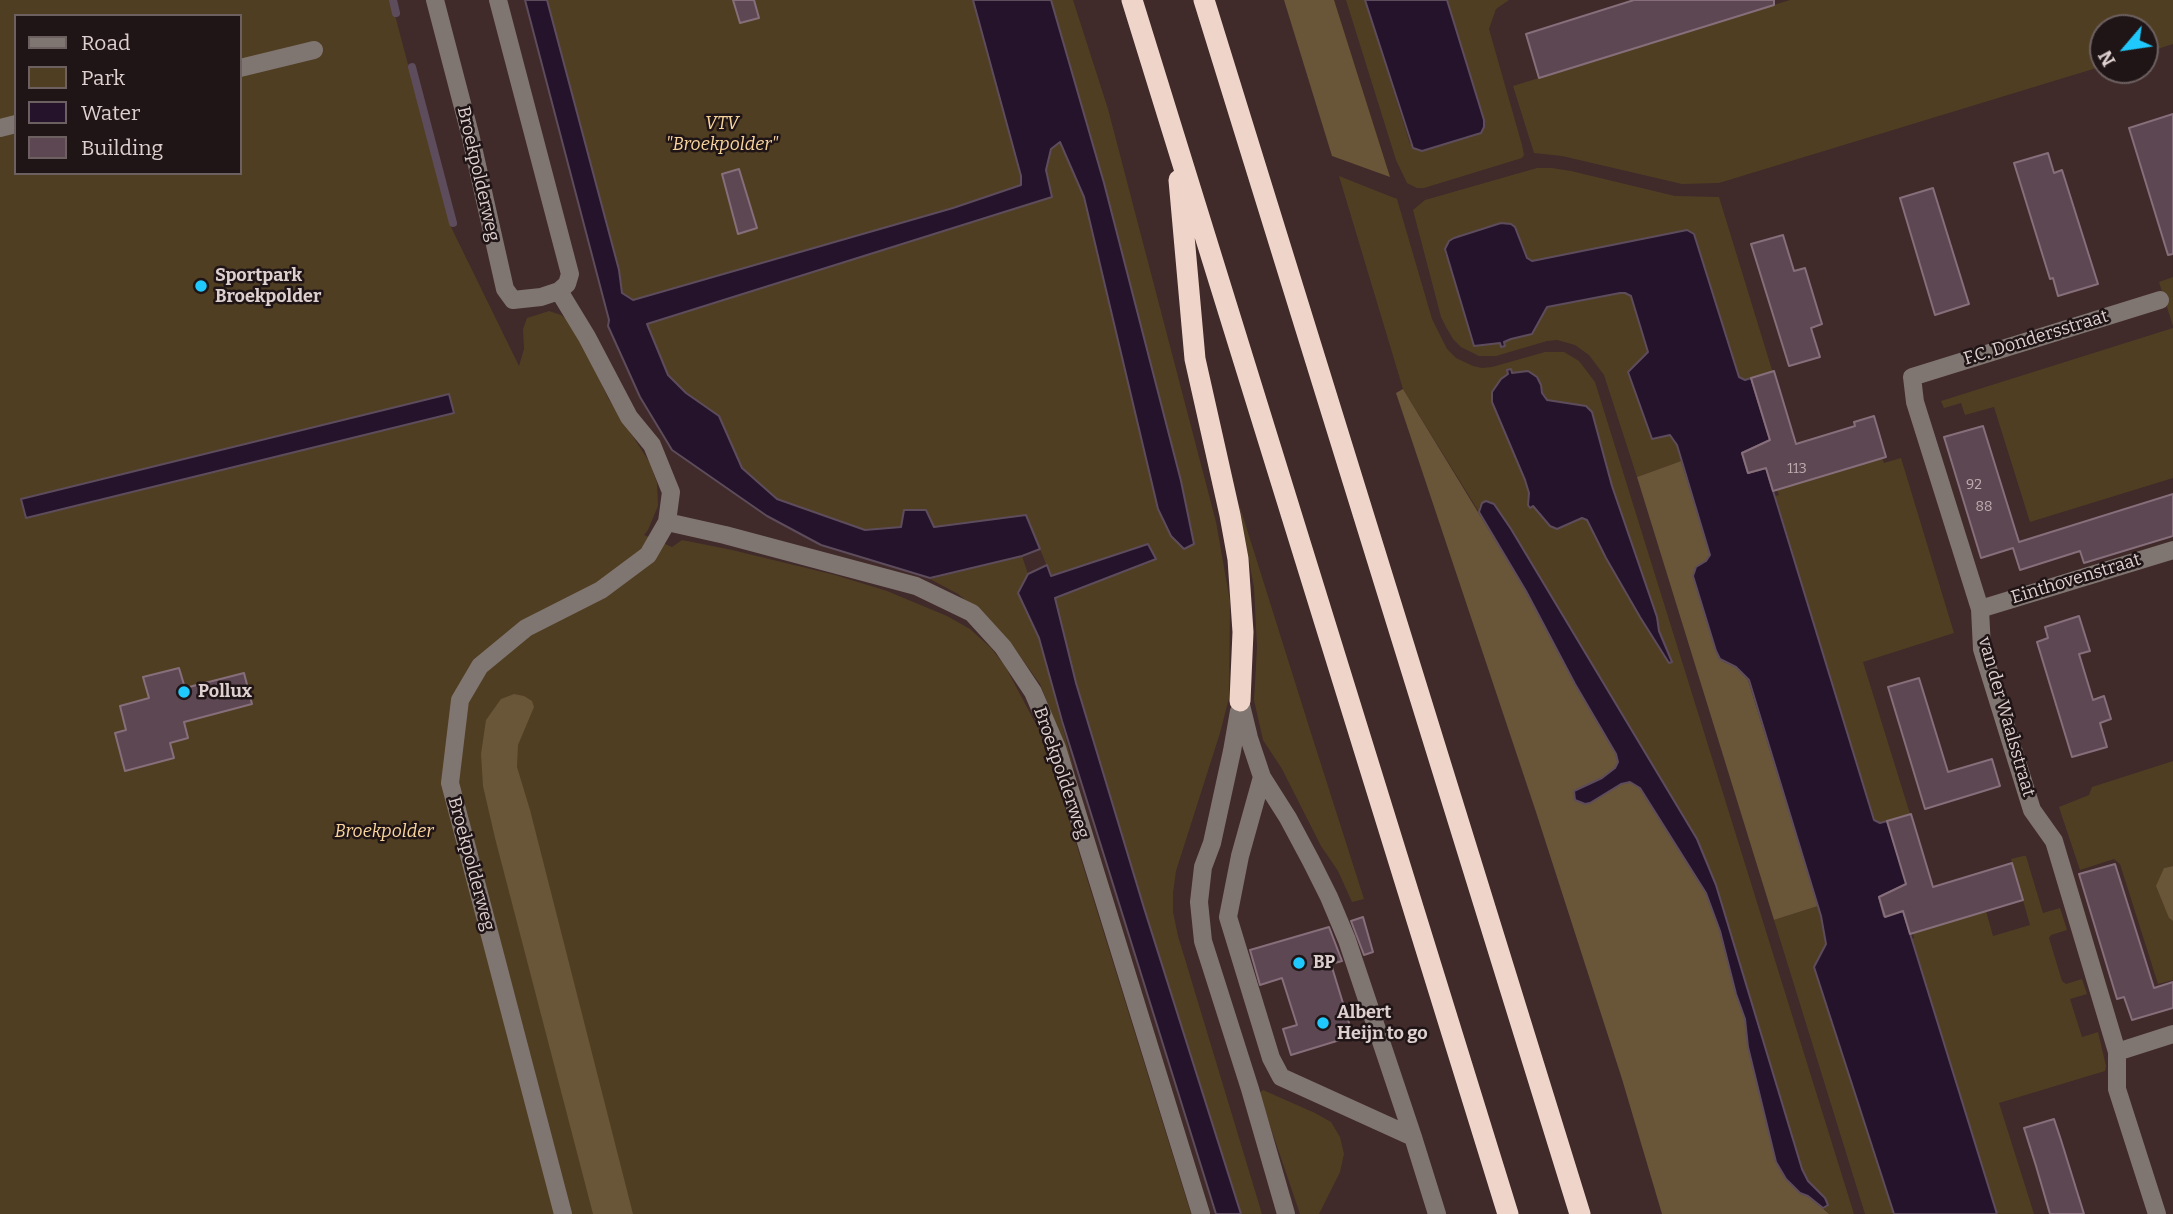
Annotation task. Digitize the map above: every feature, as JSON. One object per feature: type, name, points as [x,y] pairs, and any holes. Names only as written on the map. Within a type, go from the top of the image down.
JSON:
[{"type":"highway","points":[[1132,0],[1508,1214]]},
{"type":"highway","points":[[1204,0],[1580,1214]]},
{"type":"highway","points":[[1175,139],[1195,359],[1230,515],[1237,559],[1243,632],[1240,701]]},
{"type":"street","name":"Broekpolderweg","points":[[435,0],[470,134],[505,289],[513,300],[541,297],[559,291],[587,337],[629,417],[652,445],[671,492],[667,523],[648,555],[601,590],[526,628],[502,646],[480,666],[460,700],[450,783],[563,1214]]},
{"type":"street","points":[[498,0],[570,274],[559,291]]},
{"type":"street","points":[[242,68],[314,50]]},
{"type":"street","name":"F.C. Dondersstraat","points":[[1912,377],[2160,300]]},
{"type":"street","name":"van der Waalsstraat","points":[[1912,377],[1915,401],[1980,609],[1982,649],[2032,810],[2054,841],[2116,1052],[2117,1089],[2157,1214]]},
{"type":"street","name":"Broekpolderweg","points":[[667,523],[725,535],[916,586],[972,613],[1003,647],[1033,692],[1057,748],[1201,1214]]},
{"type":"street","name":"Einthovenstraat","points":[[1980,609],[2173,550]]},
{"type":"street","points":[[1240,701],[1262,777],[1288,818],[1329,897],[1347,940],[1437,1214]]},
{"type":"street","points":[[1240,701],[1212,843],[1203,867],[1199,902],[1203,942],[1286,1214]]},
{"type":"street","points":[[1262,777],[1240,856],[1228,917],[1271,1058],[1281,1077],[1413,1137]]},
{"type":"street","points":[[2116,1052],[2173,1034]]},
{"type":"green space","name":"Broekpolder","points":[[0,0],[391,0],[451,227],[519,366],[524,349],[523,329],[527,318],[549,311],[561,315],[574,325],[608,398],[650,463],[657,483],[658,506],[644,535],[672,547],[682,540],[732,550],[835,575],[887,591],[947,616],[970,629],[991,648],[1005,666],[1039,730],[1191,1214],[0,1214]]},
{"type":"green space","name":"VTV \"Broekpolder\"","points":[[547,0],[973,0],[1021,176],[1021,185],[953,208],[633,300],[622,293],[619,270]]},
{"type":"green space","points":[[1051,0],[1073,0],[1108,109],[1216,522],[1230,601],[1229,698],[1176,871],[1173,912],[1262,1214],[1241,1214],[1076,683],[1055,598],[1155,560],[1148,544],[1051,576],[1026,515],[934,527],[904,510],[901,527],[865,530],[777,499],[742,468],[719,416],[686,393],[668,375],[647,324],[1052,197],[1046,170],[1051,149],[1060,142],[1084,197],[1181,481],[1104,183]]},
{"type":"green space","points":[[1346,0],[1365,0],[1410,144],[1484,127],[1447,0],[1509,0],[1496,9],[1489,29],[1522,145],[1522,158],[1424,188],[1407,183],[1396,160]]},
{"type":"green space","points":[[1790,0],[2173,0],[2173,44],[2159,48],[2159,14],[2089,14],[2089,70],[1719,183],[1682,184],[1562,156],[1534,153],[1513,86]]},
{"type":"green space","points":[[1537,168],[1571,171],[1675,196],[1719,197],[1774,371],[1745,380],[1739,377],[1694,234],[1687,230],[1533,261],[1527,258],[1515,227],[1501,223],[1454,238],[1445,249],[1445,254],[1495,343],[1500,343],[1501,347],[1511,339],[1532,334],[1546,307],[1620,293],[1631,296],[1648,352],[1628,373],[1652,439],[1670,435],[1677,445],[1681,461],[1637,477],[1604,375],[1589,355],[1575,345],[1557,340],[1547,341],[1496,356],[1479,356],[1461,347],[1453,339],[1441,317],[1413,210],[1425,200]]},
{"type":"green space","points":[[1339,176],[1397,199],[1432,319],[1447,349],[1456,358],[1482,368],[1545,352],[1564,352],[1579,361],[1595,382],[1854,1214],[1829,1214],[1823,1208],[1827,1205],[1825,1198],[1808,1181],[1802,1169],[1716,885],[1697,839],[1511,529],[1490,501],[1479,507],[1479,512],[1403,389]]},
{"type":"green space","points":[[2173,277],[2173,326],[2159,282]]},
{"type":"green space","points":[[2173,328],[2173,478],[2030,522],[1994,407],[1965,415],[1961,403],[1944,408],[1941,401]]},
{"type":"green space","points":[[1882,458],[1884,463],[1901,458],[1954,633],[1863,662],[1910,814],[1880,823],[1874,820],[1775,496],[1779,495],[1777,490]]},
{"type":"green space","points":[[1239,504],[1364,899],[1352,902],[1282,769],[1263,740],[1254,700],[1257,647],[1254,588]]},
{"type":"green space","points":[[1022,556],[1028,574],[1018,593],[1039,638],[1074,770],[1040,684],[1014,648],[984,615],[958,594],[930,579]]},
{"type":"green space","points":[[2173,761],[2173,866],[2164,868],[2169,918],[2173,921],[2173,980],[2158,984],[2120,864],[2114,859],[2080,870],[2059,807],[2089,795],[2092,787]]},
{"type":"green space","points":[[2026,856],[2043,913],[2060,908],[2067,930],[2049,938],[2062,981],[2066,984],[2082,979],[2087,994],[2070,999],[2082,1037],[2098,1032],[2106,1066],[2105,1071],[1999,1103],[2034,1214],[1997,1214],[1911,940],[1914,938],[1913,933],[1986,911],[1993,936],[2030,925],[2011,859]]},
{"type":"green space","points":[[1818,906],[1826,944],[1814,967],[1894,1214],[1865,1214],[1774,920]]},
{"type":"green space","points":[[1263,1090],[1331,1122],[1340,1137],[1344,1154],[1340,1172],[1319,1214],[1300,1214],[1259,1093]]},
{"type":"shaded area","points":[[1284,0],[1334,0],[1390,177],[1332,156]]},
{"type":"shaded area","points":[[1403,389],[1526,591],[1616,754],[1618,762],[1615,768],[1602,778],[1574,791],[1607,793],[1621,784],[1631,782],[1640,788],[1706,893],[1720,931],[1745,1019],[1748,1047],[1776,1162],[1786,1179],[1800,1193],[1808,1195],[1829,1214],[1662,1214],[1622,1079],[1536,812],[1396,393]]},
{"type":"shaded area","points":[[1681,461],[1710,555],[1696,567],[1724,662],[1736,667],[1748,680],[1818,906],[1774,920],[1637,477]]},
{"type":"shaded area","points":[[514,694],[532,701],[534,707],[518,745],[517,767],[633,1214],[593,1214],[483,786],[481,754],[486,720],[501,699]]},
{"type":"shaded area","points":[[2173,866],[2173,921],[2169,918],[2156,886],[2164,868]]},
{"type":"water","points":[[525,0],[547,0],[619,270],[622,293],[633,300],[953,208],[1021,185],[1021,176],[973,0],[1051,0],[1104,183],[1181,481],[1194,544],[1184,549],[1171,536],[1158,509],[1084,197],[1060,142],[1051,149],[1046,170],[1052,197],[647,324],[668,375],[686,393],[719,416],[742,468],[777,499],[865,530],[901,527],[904,510],[926,510],[934,527],[1026,515],[1040,549],[1022,556],[930,578],[821,545],[767,516],[672,450],[640,397],[608,326],[609,320]]},
{"type":"water","points":[[1365,0],[1447,0],[1484,120],[1481,133],[1422,151],[1413,148]]},
{"type":"water","points":[[1501,223],[1515,227],[1527,258],[1532,261],[1687,230],[1694,234],[1739,377],[1745,380],[1751,378],[1770,440],[1742,453],[1748,473],[1766,468],[1874,820],[1880,823],[1887,821],[1907,884],[1879,897],[1884,916],[1903,911],[1997,1214],[1894,1214],[1814,967],[1826,944],[1821,916],[1749,680],[1736,667],[1720,659],[1693,576],[1696,567],[1710,555],[1677,445],[1670,435],[1652,439],[1628,372],[1648,352],[1631,296],[1620,293],[1547,307],[1532,334],[1511,339],[1501,347],[1500,343],[1474,346],[1445,249],[1454,238]]},
{"type":"water","points":[[1511,369],[1512,373],[1528,371],[1537,377],[1547,400],[1586,406],[1592,412],[1612,486],[1657,617],[1659,631],[1672,662],[1669,663],[1640,617],[1587,520],[1582,518],[1557,529],[1550,526],[1533,506],[1530,508],[1528,505],[1529,493],[1525,480],[1492,402],[1492,392],[1508,374],[1507,370]]},
{"type":"water","points":[[449,394],[454,413],[26,518],[21,499]]},
{"type":"water","points":[[1486,501],[1494,504],[1511,529],[1697,839],[1716,885],[1802,1169],[1808,1181],[1825,1198],[1828,1205],[1823,1208],[1800,1193],[1786,1179],[1776,1162],[1748,1047],[1745,1019],[1720,931],[1706,893],[1640,788],[1630,782],[1621,784],[1590,803],[1575,800],[1574,791],[1602,778],[1615,768],[1618,762],[1616,754],[1479,512],[1482,503]]},
{"type":"water","points":[[1148,544],[1156,559],[1055,598],[1076,683],[1241,1214],[1216,1214],[1062,721],[1039,638],[1018,593],[1028,574],[1047,565],[1051,576]]},
{"type":"building","points":[[733,0],[754,0],[759,18],[740,23]]},
{"type":"building","points":[[1634,0],[1774,0],[1774,5],[1539,78],[1526,34]]},
{"type":"building","points":[[2173,114],[2173,254],[2168,255],[2129,128]]},
{"type":"building","points":[[2048,153],[2054,173],[2062,170],[2098,284],[2058,296],[2053,278],[2050,279],[2014,163]]},
{"type":"building","points":[[739,169],[757,228],[738,234],[722,174]]},
{"type":"building","points":[[1933,188],[1969,304],[1935,315],[1900,198]]},
{"type":"building","points":[[1783,235],[1794,271],[1805,268],[1822,324],[1811,328],[1820,357],[1789,366],[1751,244]]},
{"type":"building","points":[[1774,371],[1796,444],[1855,426],[1854,422],[1874,416],[1886,457],[1773,491],[1766,468],[1748,473],[1742,453],[1770,440],[1751,378]]},
{"type":"building","points":[[1983,426],[2019,542],[2173,494],[2173,536],[2084,563],[2080,551],[2020,570],[2013,548],[1981,558],[1944,437]]},
{"type":"building","points":[[2079,616],[2090,651],[2079,654],[2093,700],[2104,696],[2111,719],[2100,723],[2107,747],[2072,757],[2037,642],[2048,638],[2045,627]]},
{"type":"building","points":[[179,668],[185,688],[244,673],[252,704],[184,722],[188,738],[170,743],[174,758],[125,771],[115,733],[126,730],[120,706],[149,698],[143,677]]},
{"type":"building","points":[[1919,678],[1948,772],[1992,759],[2000,786],[1925,809],[1888,687]]},
{"type":"building","points":[[1911,814],[1933,887],[2012,863],[2023,900],[1910,934],[1903,911],[1885,917],[1879,897],[1906,884],[1887,821]]},
{"type":"building","points":[[2115,864],[2154,988],[2173,982],[2173,1008],[2132,1020],[2124,997],[2117,999],[2079,874]]},
{"type":"building","points":[[1363,917],[1373,952],[1364,955],[1351,921]]},
{"type":"building","points":[[1329,927],[1342,961],[1331,964],[1353,1036],[1291,1055],[1283,1029],[1297,1025],[1282,978],[1260,985],[1250,950]]},
{"type":"building","points":[[2054,1119],[2084,1214],[2050,1214],[2024,1128]]},
{"type":"waterway","points":[[393,0],[396,13]]},
{"type":"waterway","points":[[412,67],[453,223]]},
{"type":"place","name":"Sportpark Broekpolder","points":[[201,286]]},
{"type":"place","name":"Pollux","points":[[184,692]]},
{"type":"place","name":"BP","points":[[1299,963]]},
{"type":"place","name":"Albert Heijn to go","points":[[1323,1023]]}]
